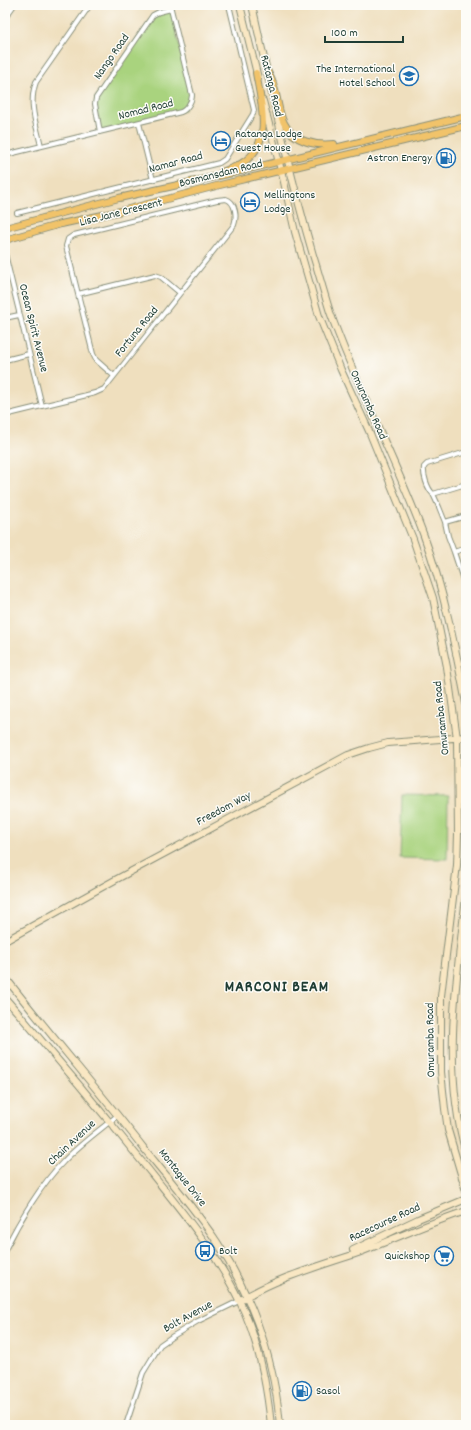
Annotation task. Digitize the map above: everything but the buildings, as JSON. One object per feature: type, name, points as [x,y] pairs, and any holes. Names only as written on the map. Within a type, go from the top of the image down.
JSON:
[{"type":"main road","name":"Ratanga Road","points":[[240,5],[281,171]]},
{"type":"main road","name":"Ratanga Road","points":[[252,5],[290,169]]},
{"type":"main road","points":[[267,70],[274,88],[283,122],[296,136],[319,145],[354,142]]},
{"type":"main road","points":[[206,178],[243,163],[259,145],[262,135],[263,118],[256,73]]},
{"type":"main road","name":"Bosmansdam Road","points":[[5,228],[92,205],[466,116]]},
{"type":"main road","name":"Bosmansdam Road","points":[[5,240],[61,224],[466,126]]},
{"type":"main road","name":"Omuramba Road","points":[[290,169],[302,218],[330,311],[351,367],[390,455],[424,536],[434,564],[453,633],[466,703]]},
{"type":"main road","name":"Omuramba Road","points":[[281,171],[295,232],[321,321],[339,367],[388,477],[424,568],[433,598],[448,667],[457,738],[458,865],[442,996],[442,1072],[445,1110],[453,1149],[466,1191]]},
{"type":"main road","name":"Freedom Way","points":[[5,941],[348,755],[388,743],[466,737]]},
{"type":"main road","name":"Omuramba Road","points":[[466,897],[455,992],[453,1059],[456,1102],[466,1153]]},
{"type":"main road","name":"Montague Drive","points":[[5,977],[32,1013],[118,1115],[216,1239],[247,1296],[260,1328],[268,1353],[276,1389],[280,1425]]},
{"type":"main road","name":"Montague Drive","points":[[5,998],[110,1122],[210,1248],[245,1313],[259,1354],[266,1386],[270,1425]]},
{"type":"main road","name":"Racecourse Road","points":[[314,1267],[418,1219],[466,1199]]},
{"type":"main road","name":"Racecourse Road","points":[[239,1301],[281,1279],[357,1253],[466,1212]]},
{"type":"street","points":[[5,18],[14,5]]},
{"type":"street","points":[[41,146],[32,104],[36,82],[90,5]]},
{"type":"street","name":"Namar Road","points":[[17,213],[153,180],[226,159],[253,114],[254,106],[229,5]]},
{"type":"street","name":"Nomad Road","points":[[5,155],[139,123],[185,110],[192,98],[171,7]]},
{"type":"street","name":"Nango Road","points":[[100,132],[95,104],[96,98],[153,15],[171,7]]},
{"type":"street","points":[[139,123],[153,180]]},
{"type":"street","name":"Lisa Jane Crescent","points":[[114,376],[95,357],[66,246],[70,236],[217,200],[225,199],[232,203]]},
{"type":"street","name":"Fortuna Road","points":[[5,415],[99,392],[106,387],[234,225],[236,221],[232,203]]},
{"type":"street","name":"Ocean Spirit Avenue","points":[[5,254],[42,406]]},
{"type":"street","points":[[78,294],[154,275],[161,277],[180,293]]},
{"type":"street","points":[[5,318],[19,315]]},
{"type":"street","points":[[5,360],[29,354]]},
{"type":"street","points":[[466,452],[424,466],[428,485],[445,522],[448,536],[465,580],[466,589]]},
{"type":"street","points":[[433,494],[466,484]]},
{"type":"street","points":[[445,522],[466,516]]},
{"type":"street","points":[[454,552],[466,548]]},
{"type":"street","name":"Chain Avenue","points":[[5,1250],[38,1194],[64,1160],[118,1115]]},
{"type":"street","name":"Bolt Avenue","points":[[126,1425],[143,1373],[160,1345],[198,1321],[239,1301]]},
{"type":"green space","points":[[171,9],[191,96],[184,110],[100,133],[95,98],[154,15]]},
{"type":"green space","points":[[402,795],[448,796],[447,859],[400,858]]},
{"type":"place","name":"The International Hotel School","points":[[409,76]]},
{"type":"place","name":"Ratanga Lodge Guest House","points":[[221,141]]},
{"type":"place","name":"Astron Energy","points":[[446,158]]},
{"type":"place","name":"Mellingtons Lodge","points":[[250,202]]},
{"type":"place","name":"Bolt","points":[[205,1251]]},
{"type":"place","name":"Quickshop","points":[[444,1256]]},
{"type":"place","name":"Sasol","points":[[302,1391]]},
{"type":"district","name":"MARCONI BEAM","points":[[277,987]]}]
